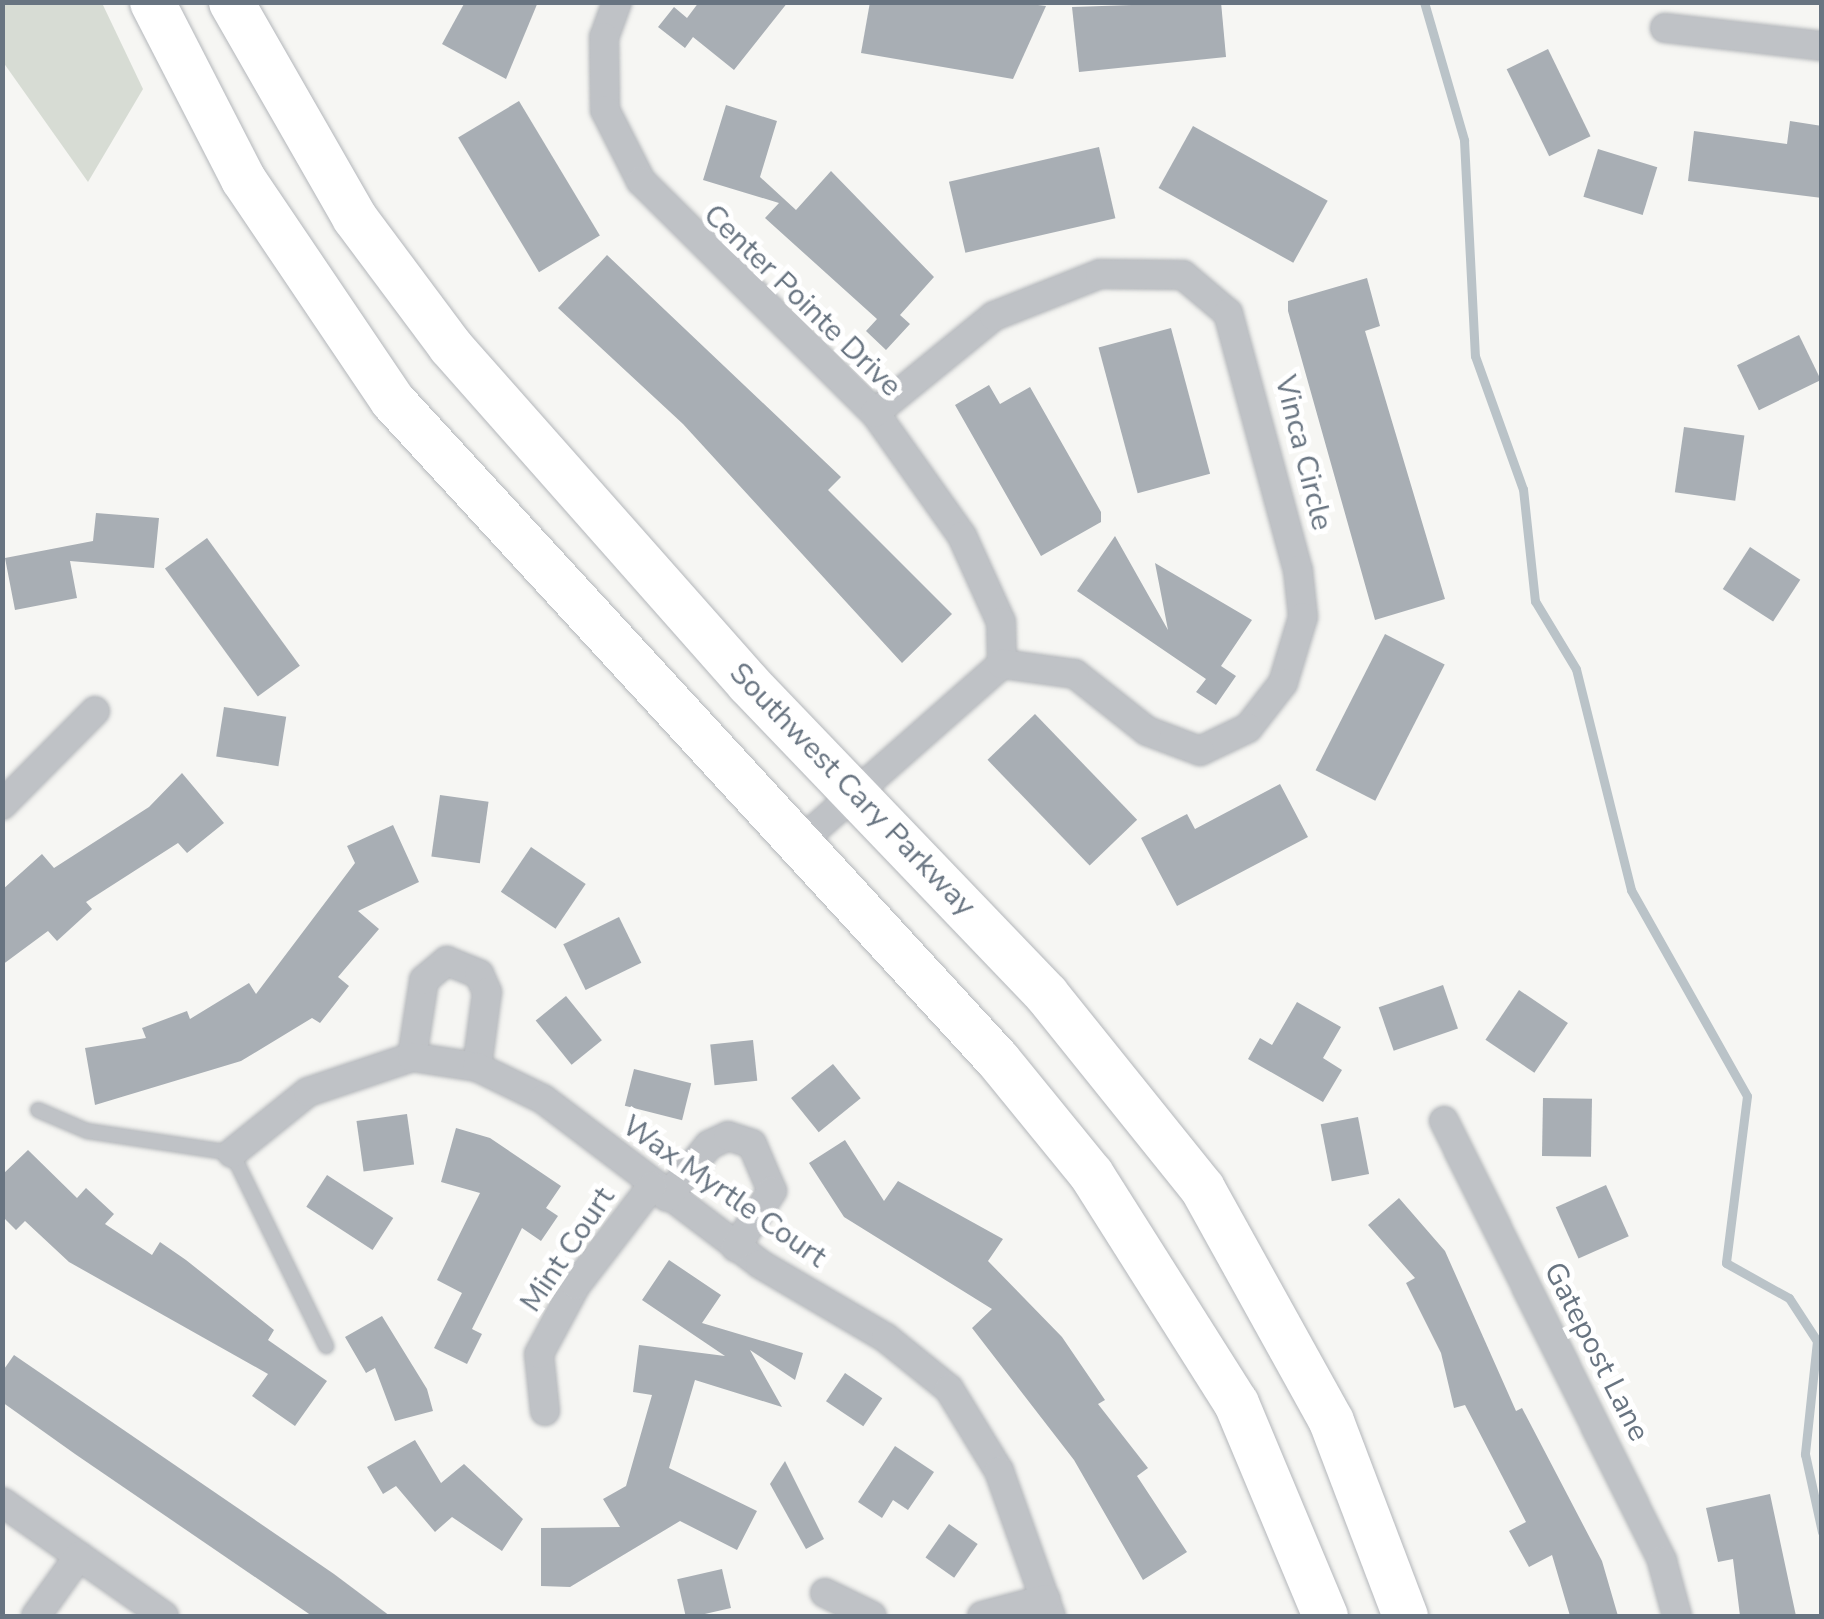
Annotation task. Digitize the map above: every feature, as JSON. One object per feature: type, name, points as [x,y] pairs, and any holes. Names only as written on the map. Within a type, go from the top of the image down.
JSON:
[{"type":"main road","points":[[152,2],[243,179],[392,400],[998,1060],[1170,1286],[1277,1486],[1325,1616]]},
{"type":"main road","name":"Southwest Cary Parkway","points":[[232,2],[354,217],[450,346],[858,795],[1046,994],[1202,1188],[1331,1421],[1405,1616]]},
{"type":"street","name":"Center Pointe Drive","points":[[617,2],[604,37],[605,110],[640,182],[875,412],[990,583],[1002,664]]},
{"type":"street","points":[[1665,28],[1822,46]]},
{"type":"street","name":"Vinca Circle","points":[[875,412],[994,316],[1100,274],[1183,275],[1228,314],[1298,570],[1303,617],[1283,683],[1248,728],[1200,751],[1148,732],[1075,674],[1002,664]]},
{"type":"street","points":[[798,844],[1002,664]]},
{"type":"street","points":[[2,806],[94,711]]},
{"type":"street","points":[[412,1057],[424,980],[447,961],[480,974],[487,992],[477,1068]]},
{"type":"street","name":"Wax Myrtle Court","points":[[232,1153],[308,1092],[412,1057],[477,1068],[544,1099],[659,1191],[736,1246],[886,1338],[949,1389],[999,1471],[1049,1608]]},
{"type":"street","name":"Gatepost Lane","points":[[1444,1121],[1662,1561],[1677,1616]]},
{"type":"street","name":"Mint Court","points":[[545,1410],[539,1354],[576,1285],[659,1191],[709,1145],[728,1136],[752,1144],[772,1191],[736,1246]]},
{"type":"street","points":[[2,1502],[164,1616]]},
{"type":"street","points":[[36,1616],[79,1556]]},
{"type":"street","points":[[825,1593],[872,1616]]},
{"type":"street","points":[[982,1616],[1049,1608]]},
{"type":"lane","points":[[38,1110],[87,1131],[232,1153],[326,1346]]},
{"type":"shaded area","points":[[2,3],[102,3],[143,89],[88,182],[3,62]]},
{"type":"building","points":[[465,2],[538,2],[506,79],[442,44]]},
{"type":"building","points":[[699,2],[788,2],[734,70],[693,37],[685,48],[658,27],[674,7],[687,18]]},
{"type":"building","points":[[870,2],[1014,2],[1046,6],[1013,79],[861,53]]},
{"type":"building","points":[[1221,2],[1226,57],[1079,72],[1072,7]]},
{"type":"building","points":[[1548,49],[1591,136],[1549,156],[1507,69]]},
{"type":"building","points":[[519,101],[600,236],[539,272],[458,138]]},
{"type":"building","points":[[726,105],[777,121],[760,177],[796,210],[831,171],[934,277],[900,315],[910,324],[886,350],[866,331],[877,319],[765,218],[779,203],[703,180]]},
{"type":"building","points":[[1790,121],[1822,126],[1822,198],[1688,181],[1694,131],[1787,144]]},
{"type":"building","points":[[1193,126],[1328,201],[1293,263],[1159,188]]},
{"type":"building","points":[[1099,147],[1115,218],[965,253],[949,182]]},
{"type":"building","points":[[1598,149],[1657,167],[1643,215],[1583,197]]},
{"type":"building","points":[[607,255],[841,477],[828,490],[952,614],[902,663],[683,424],[558,308]]},
{"type":"building","points":[[1367,278],[1380,326],[1365,331],[1445,599],[1375,620],[1288,311],[1288,301]]},
{"type":"building","points":[[1171,328],[1210,474],[1138,493],[1099,347]]},
{"type":"building","points":[[1799,335],[1821,380],[1759,410],[1737,365]]},
{"type":"building","points":[[989,385],[1000,404],[1030,387],[1101,512],[1101,522],[1041,556],[955,405]]},
{"type":"building","points":[[1684,427],[1744,435],[1735,501],[1675,492]]},
{"type":"building","points":[[96,513],[159,518],[154,568],[70,561],[77,598],[15,610],[5,558],[93,541]]},
{"type":"building","points":[[1115,536],[1168,630],[1155,563],[1252,620],[1221,666],[1236,676],[1216,705],[1196,692],[1206,679],[1077,591]]},
{"type":"building","points":[[207,538],[300,666],[258,696],[165,569]]},
{"type":"building","points":[[1750,547],[1800,580],[1773,622],[1723,589]]},
{"type":"building","points":[[1385,634],[1445,664],[1375,801],[1316,770]]},
{"type":"building","points":[[224,707],[286,717],[278,766],[216,756]]},
{"type":"building","points":[[1035,714],[1137,820],[1090,866],[988,760]]},
{"type":"building","points":[[182,773],[224,823],[187,853],[178,843],[86,902],[92,909],[57,941],[48,931],[2,965],[2,890],[42,854],[54,868],[149,807]]},
{"type":"building","points":[[1280,784],[1308,837],[1177,906],[1141,838],[1187,814],[1195,829]]},
{"type":"building","points":[[440,795],[489,802],[480,863],[431,856]]},
{"type":"building","points":[[393,825],[419,882],[358,911],[379,929],[338,977],[349,986],[320,1023],[312,1018],[241,1061],[95,1105],[85,1048],[146,1038],[142,1028],[187,1011],[190,1019],[249,983],[256,994],[355,863],[347,846]]},
{"type":"building","points":[[531,847],[586,884],[556,929],[501,892]]},
{"type":"building","points":[[619,917],[641,963],[586,990],[563,944]]},
{"type":"building","points":[[1443,985],[1458,1028],[1394,1051],[1379,1007]]},
{"type":"building","points":[[1519,990],[1568,1023],[1534,1073],[1485,1040]]},
{"type":"building","points":[[566,996],[602,1040],[572,1065],[536,1021]]},
{"type":"building","points":[[1297,1002],[1341,1027],[1323,1058],[1342,1070],[1323,1102],[1248,1059],[1260,1038],[1272,1045]]},
{"type":"building","points":[[753,1040],[757,1081],[715,1085],[710,1044]]},
{"type":"building","points":[[833,1064],[861,1098],[819,1132],[791,1098]]},
{"type":"building","points":[[634,1069],[691,1083],[682,1120],[625,1106]]},
{"type":"building","points":[[1543,1098],[1592,1099],[1591,1157],[1542,1156]]},
{"type":"building","points":[[407,1114],[414,1165],[364,1172],[356,1121]]},
{"type":"building","points":[[1358,1117],[1369,1174],[1332,1181],[1321,1124]]},
{"type":"building","points":[[456,1128],[490,1138],[561,1186],[546,1208],[558,1216],[541,1241],[522,1228],[472,1329],[482,1334],[467,1364],[434,1348],[462,1293],[437,1280],[480,1193],[441,1182]]},
{"type":"building","points":[[845,1140],[884,1201],[898,1181],[1003,1239],[988,1261],[1062,1337],[1105,1400],[1098,1404],[1148,1468],[1137,1476],[1187,1552],[1143,1580],[1074,1460],[972,1328],[992,1309],[844,1217],[809,1163]]},
{"type":"building","points":[[28,1150],[77,1198],[86,1188],[114,1214],[105,1224],[152,1255],[160,1242],[186,1260],[274,1330],[268,1340],[327,1381],[295,1426],[252,1396],[268,1374],[69,1262],[25,1221],[16,1230],[2,1216],[2,1175]]},
{"type":"building","points":[[327,1175],[393,1218],[373,1250],[306,1207]]},
{"type":"building","points":[[1606,1185],[1629,1236],[1579,1259],[1556,1207]]},
{"type":"building","points":[[1399,1198],[1445,1251],[1516,1411],[1522,1408],[1602,1561],[1618,1616],[1570,1616],[1552,1555],[1529,1567],[1509,1531],[1526,1522],[1465,1405],[1454,1408],[1441,1353],[1406,1283],[1415,1278],[1368,1225]]},
{"type":"building","points":[[669,1260],[721,1295],[702,1323],[803,1353],[795,1380],[750,1350],[782,1407],[695,1380],[669,1468],[757,1511],[737,1550],[680,1521],[570,1587],[541,1586],[541,1528],[620,1527],[603,1499],[626,1486],[652,1395],[633,1392],[639,1345],[725,1356],[642,1300]]},
{"type":"building","points":[[382,1316],[427,1389],[433,1411],[395,1421],[375,1368],[366,1373],[345,1337]]},
{"type":"building","points":[[14,1355],[390,1616],[312,1616],[75,1454],[2,1402],[2,1372]]},
{"type":"building","points":[[845,1373],[882,1398],[863,1426],[826,1401]]},
{"type":"building","points":[[415,1440],[441,1483],[464,1464],[523,1519],[502,1551],[452,1517],[435,1532],[396,1486],[383,1494],[367,1467]]},
{"type":"building","points":[[895,1446],[934,1472],[908,1510],[893,1500],[882,1518],[858,1502]]},
{"type":"building","points":[[785,1461],[824,1539],[806,1549],[770,1484]]},
{"type":"building","points":[[1770,1494],[1796,1616],[1740,1616],[1733,1559],[1718,1562],[1706,1508]]},
{"type":"building","points":[[949,1524],[978,1544],[954,1578],[925,1558]]},
{"type":"building","points":[[722,1569],[731,1608],[686,1616],[677,1579]]},
{"type":"waterway","points":[[1424,2],[1464,140],[1475,356],[1523,489],[1535,601],[1576,669],[1631,890],[1747,1096],[1726,1263],[1789,1298],[1817,1341],[1805,1454],[1822,1532]]}]
